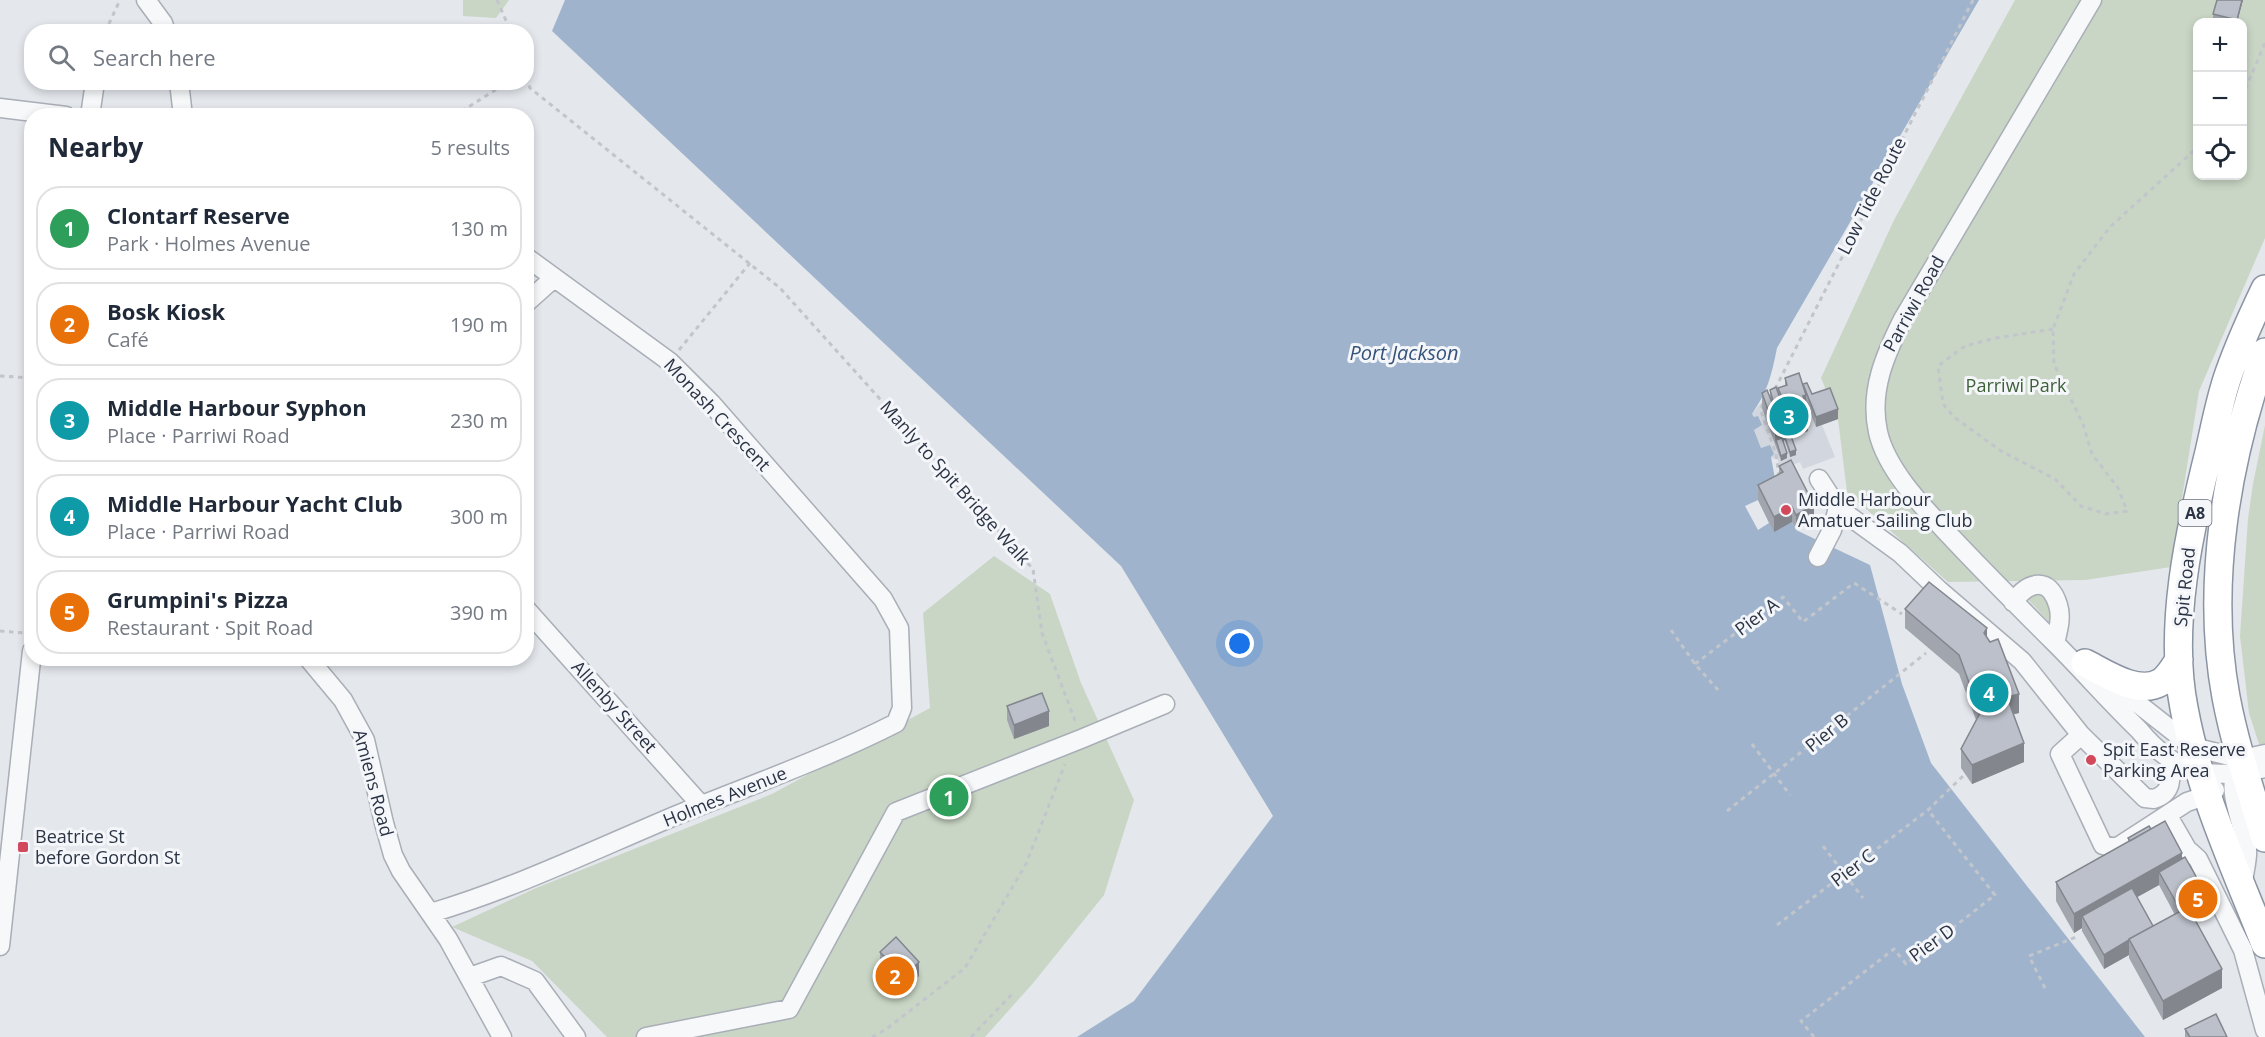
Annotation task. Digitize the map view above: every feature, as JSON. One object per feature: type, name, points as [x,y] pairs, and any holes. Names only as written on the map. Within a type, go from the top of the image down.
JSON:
[{"type":"highway","name":"Spit Road","points":[[2265,290],[2229,374],[2204,471],[2186,562],[2180,617],[2179,660],[2184,708],[2193,747],[2265,944]]},
{"type":"highway","name":"Spit Road","points":[[2265,352],[2239,435],[2228,493],[2221,555],[2219,612],[2222,663],[2230,716],[2251,766],[2265,838]]},
{"type":"highway","points":[[2085,663],[2139,686],[2162,682],[2179,660]]},
{"type":"street","points":[[146,0],[163,24]]},
{"type":"street","name":"Parriwi Road","points":[[2092,0],[1903,319],[1887,351],[1874,401],[1878,434],[1911,494],[2154,748],[2205,784],[2251,766]]},
{"type":"street","points":[[91,108],[94,90]]},
{"type":"street","points":[[180,90],[182,108]]},
{"type":"street","points":[[0,108],[24,111]]},
{"type":"street","name":"Monash Crescent","points":[[534,263],[670,362],[711,403],[883,599]]},
{"type":"street","points":[[534,296],[554,278]]},
{"type":"street","points":[[1820,479],[1838,508],[1900,553],[1939,590],[2022,661],[2081,735],[2145,798],[2154,799],[2167,791],[2172,783],[2170,761]]},
{"type":"street","points":[[1818,557],[1832,530],[1838,508]]},
{"type":"street","points":[[2013,602],[2025,588],[2031,585],[2040,584],[2049,590],[2058,606],[2058,646]]},
{"type":"street","name":"Holmes Avenue","points":[[431,913],[472,901],[701,805],[846,748],[896,723],[902,708],[899,628],[883,599]]},
{"type":"street","name":"Allenby Street","points":[[534,618],[701,805]]},
{"type":"street","name":"Parriwi Road","points":[[2058,646],[2085,663],[2193,747],[2251,766]]},
{"type":"street","points":[[0,946],[30,666]]},
{"type":"street","name":"Amiens Road","points":[[315,666],[343,700],[364,740],[393,855],[401,871],[431,913],[470,977],[502,1037]]},
{"type":"street","points":[[646,1037],[789,1009],[896,812],[1081,740],[1165,704]]},
{"type":"street","points":[[2081,735],[2060,754],[2103,845],[2116,848],[2169,816],[2205,784]]},
{"type":"street","name":"Spit Road","points":[[2242,886],[2247,849],[2235,808],[2251,766]]},
{"type":"street","points":[[2169,816],[2187,849],[2198,859],[2243,950],[2265,1030]]},
{"type":"street","points":[[470,977],[501,966],[535,981],[576,1037]]},
{"type":"path","points":[[109,24],[120,0]]},
{"type":"path","points":[[497,0],[508,24]]},
{"type":"path","name":"Low Tide Route","points":[[1773,392],[1973,0]]},
{"type":"path","points":[[2247,85],[2265,43]]},
{"type":"path","points":[[467,108],[495,90]]},
{"type":"path","name":"Manly to Spit Bridge Walk","points":[[533,90],[780,288],[1033,570],[1042,633],[1072,708],[1081,740]]},
{"type":"path","points":[[2053,329],[1996,338],[1965,346],[1938,366],[1943,404],[1954,417],[2001,451],[2055,479],[2081,506],[2106,514],[2127,511],[2118,488],[2092,454],[2083,424],[2054,364],[2053,329],[2074,274],[2110,227],[2193,152]]},
{"type":"path","points":[[670,362],[750,263]]},
{"type":"path","points":[[0,376],[24,378]]},
{"type":"path","points":[[1770,401],[1760,409],[1776,454],[1778,477],[1788,473]]},
{"type":"path","name":"Pier A","points":[[1695,664],[1783,597],[1803,622],[1854,583],[1902,614]]},
{"type":"path","points":[[1671,630],[1695,664],[1718,690]]},
{"type":"path","points":[[0,631],[24,633]]},
{"type":"path","name":"Pier B","points":[[1726,811],[1926,653]]},
{"type":"path","points":[[873,1037],[965,968],[1026,864],[1065,762],[1081,740]]},
{"type":"path","points":[[1752,744],[1790,795]]},
{"type":"path","name":"Pier C","points":[[1777,926],[1928,810],[1962,776]]},
{"type":"path","name":"Pier D","points":[[1814,1037],[1802,1021],[1894,949],[1906,964],[1995,895],[1928,810]]},
{"type":"path","points":[[1823,846],[1863,898]]},
{"type":"path","points":[[2045,988],[2029,956],[2076,937]]},
{"type":"path","points":[[971,1037],[1012,994]]},
{"type":"shaded area","points":[[1785,393],[1815,403],[1830,398],[1838,419],[1822,425],[1835,457],[1803,469],[1800,462],[1780,470],[1778,460],[1772,458],[1769,446],[1761,448],[1754,430],[1761,425],[1752,414],[1761,403]]},
{"type":"green space","points":[[463,0],[509,0],[496,18],[463,16]]},
{"type":"green space","name":"Parriwi Park","points":[[2015,0],[2265,0],[2265,238],[2199,391],[2171,567],[2085,580],[1948,582],[1847,492],[1838,419],[1821,378],[1894,220]]},
{"type":"green space","points":[[2265,425],[2265,773],[2249,713],[2240,636],[2248,519]]},
{"type":"green space","points":[[994,556],[1050,594],[1081,683],[1134,800],[1104,895],[1034,982],[985,1037],[607,1037],[532,961],[452,927],[536,888],[772,794],[930,708],[923,613]]},
{"type":"green space","points":[[2033,591],[2046,595],[2051,608],[2050,623],[2025,596]]},
{"type":"water","name":"Port Jackson","points":[[565,0],[1979,0],[1777,348],[1768,383],[1752,414],[1754,417],[1758,416],[1762,425],[1754,430],[1761,448],[1770,445],[1774,454],[1771,457],[1776,484],[1774,531],[1792,522],[1796,530],[1870,565],[1902,684],[1931,763],[2145,1037],[1077,1037],[1134,1001],[1273,816],[1121,566],[552,31]]},
{"type":"pier","points":[[1758,500],[1769,523],[1758,530],[1745,506]]},
{"type":"building","points":[[2217,0],[2242,0],[2238,18],[2213,14]]},
{"type":"building","points":[[1799,373],[1806,395],[1803,396],[1805,402],[1802,403],[1808,417],[1775,430],[1762,393],[1767,390],[1773,405],[1770,390],[1776,387],[1781,401],[1783,400],[1778,388],[1787,385],[1785,378]]},
{"type":"building","points":[[1807,383],[1812,394],[1830,388],[1838,409],[1816,417],[1803,384]]},
{"type":"building","points":[[1791,436],[1796,450],[1790,452],[1785,438]]},
{"type":"building","points":[[1782,438],[1787,453],[1781,456],[1776,440]]},
{"type":"building","points":[[1791,460],[1814,505],[1796,515],[1792,507],[1774,517],[1758,485],[1783,472],[1779,466]]},
{"type":"building","points":[[1929,582],[1987,628],[1984,633],[1990,642],[1998,639],[2019,694],[2007,697],[2024,743],[1972,765],[1961,749],[1980,713],[1959,655],[1905,609]]},
{"type":"building","points":[[1042,693],[1049,711],[1014,725],[1007,706]]},
{"type":"building","points":[[2165,821],[2182,853],[2074,914],[2056,882]]},
{"type":"building","points":[[2149,826],[2151,829],[2130,841],[2128,838]]},
{"type":"building","points":[[2185,857],[2207,896],[2181,911],[2159,872]]},
{"type":"building","points":[[2132,888],[2153,926],[2104,955],[2082,916]]},
{"type":"building","points":[[2188,907],[2222,969],[2163,1001],[2129,939]]},
{"type":"building","points":[[896,937],[919,962],[904,977],[880,952]]},
{"type":"building","points":[[2216,1014],[2227,1037],[2190,1037],[2185,1029]]},
{"type":"place","name":"Middle Harbour Syphon","points":[[1789,416]]},
{"type":"place","name":"Middle Harbour Amatuer Sailing Club","points":[[1786,510]]},
{"type":"place","name":"Middle Harbour Yacht Club","points":[[1989,693]]},
{"type":"place","name":"Spit East Reserve Parking Area","points":[[2091,760]]},
{"type":"place","name":"Clontarf Reserve","points":[[949,797]]},
{"type":"place","name":"Beatrice St before Gordon St","points":[[23,847]]},
{"type":"place","name":"Grumpini's Pizza","points":[[2198,899]]},
{"type":"place","name":"Bosk Kiosk","points":[[895,976]]}]
